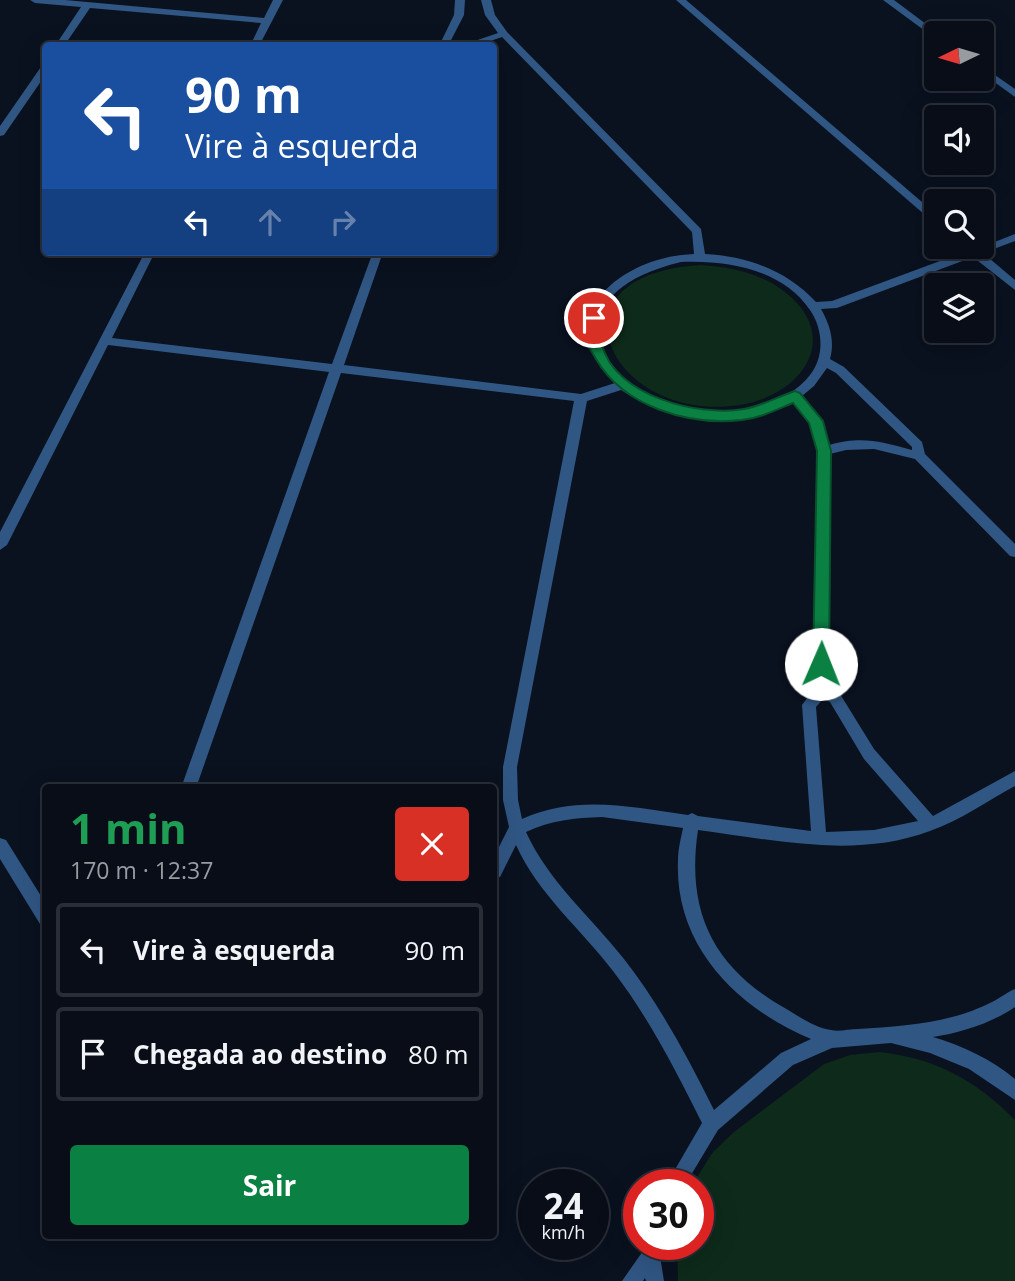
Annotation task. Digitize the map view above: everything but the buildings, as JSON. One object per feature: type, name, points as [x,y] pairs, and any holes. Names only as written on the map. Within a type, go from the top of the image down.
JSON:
[{"type":"street","points":[[35,0],[266,21]]},
{"type":"street","points":[[256,42],[278,0]]},
{"type":"street","points":[[445,42],[459,15],[460,0]]},
{"type":"street","points":[[486,0],[490,15],[504,34],[696,232],[700,257]]},
{"type":"street","points":[[681,0],[924,209]]},
{"type":"street","points":[[888,0],[924,27]]},
{"type":"street","points":[[62,42],[87,5]]},
{"type":"street","points":[[477,42],[504,34]]},
{"type":"street","points":[[0,133],[42,72]]},
{"type":"street","points":[[994,78],[1015,94]]},
{"type":"street","points":[[994,243],[1015,237]]},
{"type":"street","points":[[0,545],[148,256]]},
{"type":"street","points":[[189,784],[377,256]]},
{"type":"street","points":[[700,257],[738,261],[774,274],[796,289],[813,306],[826,333],[824,360],[818,374],[795,396],[761,411],[741,415],[698,415],[657,404],[623,385],[611,373],[595,346],[594,318],[599,305],[617,283],[638,270],[663,261],[700,257]]},
{"type":"street","points":[[813,306],[833,305],[947,259]]},
{"type":"street","points":[[984,259],[1015,286]]},
{"type":"street","points":[[105,341],[581,398],[623,385]]},
{"type":"street","points":[[824,360],[840,370],[918,445],[919,456]]},
{"type":"street","points":[[795,396],[816,421],[824,451],[821,691],[809,705],[819,839]]},
{"type":"street","points":[[581,398],[510,767],[509,787],[516,830],[540,874],[620,967],[684,1067],[712,1125]]},
{"type":"street","points":[[824,451],[846,445],[874,444],[919,456],[1015,552]]},
{"type":"street","points":[[821,691],[835,698],[869,754],[930,824]]},
{"type":"street","points":[[497,866],[516,830],[540,818],[583,810],[692,820],[819,839],[887,835],[930,824],[1015,778]]},
{"type":"street","points":[[692,820],[685,845],[687,897],[695,923],[709,950],[729,977],[748,996],[773,1014],[831,1039]]},
{"type":"street","points":[[0,845],[42,913]]},
{"type":"street","points":[[685,1169],[712,1125],[787,1059],[831,1039],[883,1036],[953,1026],[999,1008],[1015,997]]},
{"type":"street","points":[[883,1036],[930,1044],[969,1059],[1001,1077],[1015,1091]]},
{"type":"street","points":[[631,1281],[646,1260]]},
{"type":"street","points":[[654,1260],[655,1281]]},
{"type":"green space","points":[[701,265],[753,274],[781,289],[800,307],[810,325],[813,343],[808,360],[798,376],[782,389],[762,399],[740,405],[694,405],[656,393],[628,372],[611,346],[608,319],[620,293],[651,274]]},
{"type":"green space","points":[[879,1052],[936,1066],[970,1082],[1015,1120],[1015,1281],[678,1281],[677,1260],[714,1260],[714,1169],[702,1169],[713,1152],[734,1132],[824,1064],[850,1055]]},
{"type":"route","points":[[594,318],[595,346],[611,373],[623,385],[657,404],[698,415],[741,415],[779,405],[795,396],[816,421],[824,451],[821,664]]}]
